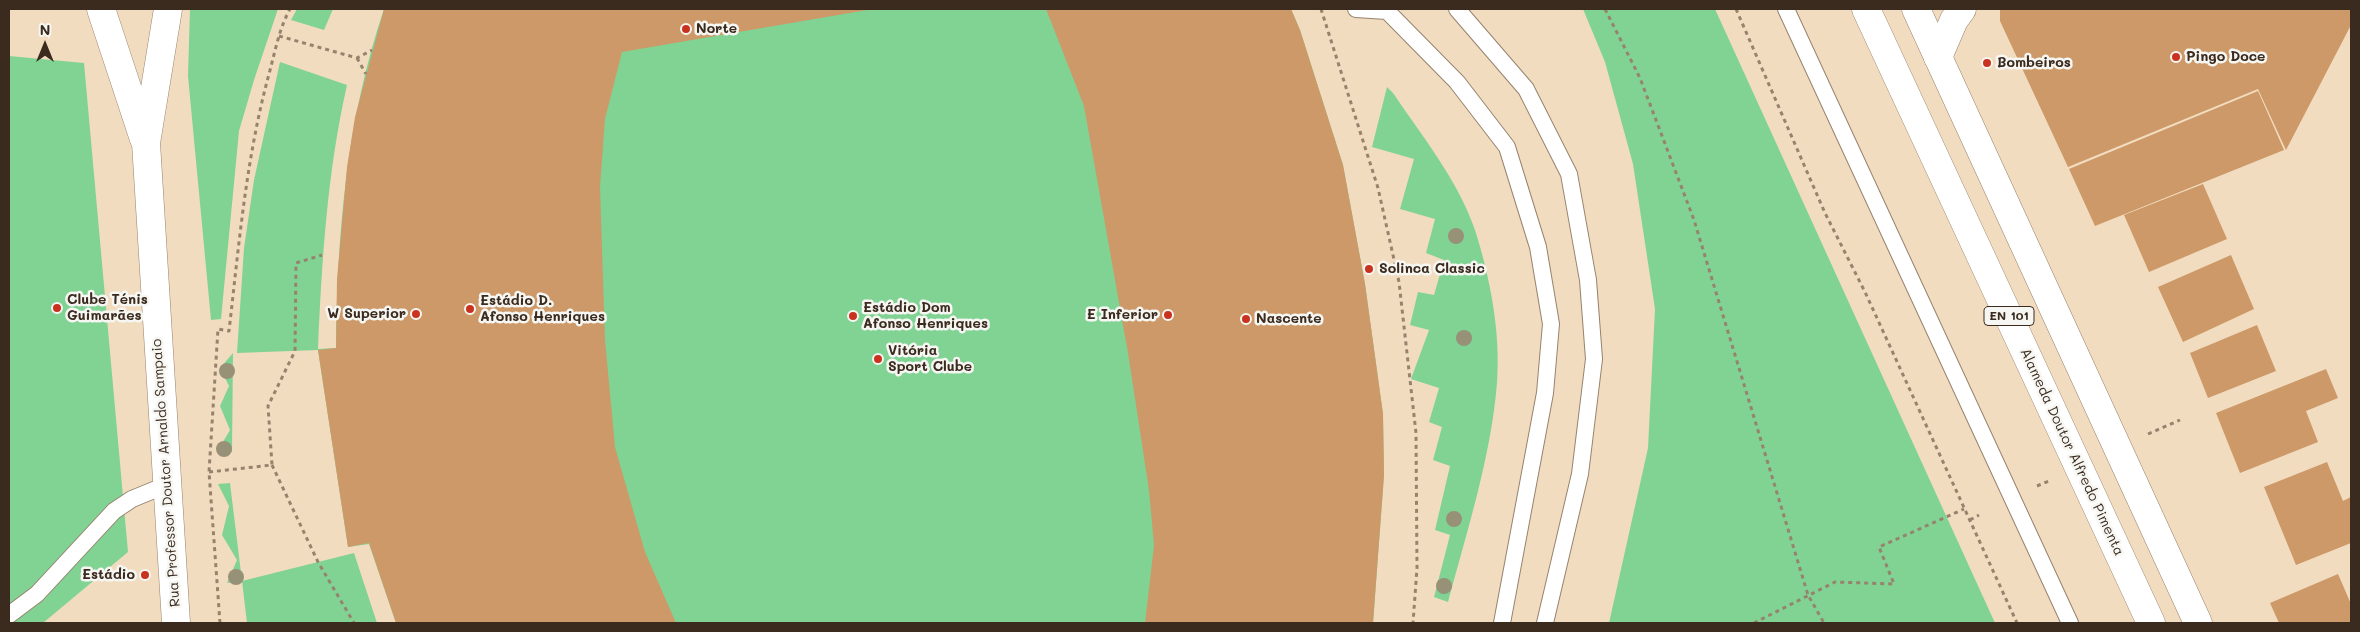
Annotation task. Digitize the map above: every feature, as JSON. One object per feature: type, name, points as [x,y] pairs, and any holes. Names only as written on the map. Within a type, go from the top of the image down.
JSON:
[{"type":"main road","points":[[101,9],[146,143]]},
{"type":"main road","points":[[146,143],[168,9]]},
{"type":"main road","name":"Alameda Doutor Alfredo Pimenta","points":[[1866,9],[2151,623]]},
{"type":"main road","name":"EN 101","points":[[1916,9],[2198,623]]},
{"type":"main road","points":[[1938,57],[1954,20],[1962,9]]},
{"type":"main road","name":"Rua Professor Doutor Arnaldo Sampaio","points":[[146,143],[176,623]]},
{"type":"lane","points":[[1356,9],[1387,11],[1457,82],[1507,147],[1538,247],[1551,324],[1545,393],[1502,623]]},
{"type":"lane","points":[[1458,9],[1526,89],[1569,174],[1588,280],[1594,358],[1581,465],[1545,623]]},
{"type":"lane","points":[[1786,9],[2070,623]]},
{"type":"lane","points":[[9,614],[37,594],[114,511],[132,499],[166,485]]},
{"type":"path","points":[[220,623],[209,472],[218,329],[229,331],[241,225],[252,151],[264,91],[279,36],[290,9]]},
{"type":"path","points":[[1321,9],[1378,188],[1398,282],[1416,433],[1417,568],[1413,623]]},
{"type":"path","points":[[1605,9],[1640,78],[1694,220],[1808,595],[1824,623]]},
{"type":"path","points":[[1736,9],[1825,213],[1865,292],[2017,623]]},
{"type":"path","points":[[279,36],[357,58],[372,50]]},
{"type":"path","points":[[357,58],[366,74]]},
{"type":"path","points":[[322,255],[296,263],[295,351],[268,406],[272,465],[318,562],[354,623]]},
{"type":"path","points":[[2141,437],[2180,420]]},
{"type":"path","points":[[209,472],[272,465]]},
{"type":"path","points":[[2031,489],[2058,477]]},
{"type":"path","points":[[1754,623],[1835,582],[1894,584],[1879,546],[1964,509]]},
{"type":"path","points":[[1970,520],[1979,515]]},
{"type":"green space","points":[[190,9],[278,9],[239,131],[221,319],[211,320],[188,76]]},
{"type":"green space","points":[[297,9],[333,9],[324,30],[291,20]]},
{"type":"green space","name":"Estádio Dom Afonso Henriques","points":[[384,9],[1291,9],[1300,30],[1343,165],[1365,284],[1383,414],[1384,475],[1373,623],[396,623],[369,544],[348,547],[318,350],[237,353],[244,248],[254,180],[280,62],[347,85],[330,184],[318,349],[336,348],[339,262],[346,176],[361,92],[371,50]]},
{"type":"green space","points":[[1583,9],[1715,9],[1995,623],[1609,623],[1648,448],[1655,309],[1633,164],[1605,62]]},
{"type":"green space","name":"Clube Ténis Guimarães","points":[[9,56],[84,63],[128,552],[43,623],[9,623]]},
{"type":"green space","points":[[1387,87],[1438,159],[1468,212],[1475,230],[1490,286],[1496,325],[1498,364],[1494,411],[1484,466],[1448,602],[1434,597],[1450,535],[1435,530],[1450,466],[1433,460],[1442,427],[1429,422],[1439,388],[1411,379],[1429,330],[1410,325],[1418,292],[1434,295],[1444,260],[1426,253],[1435,219],[1400,209],[1414,159],[1372,147]]},
{"type":"green space","points":[[233,353],[232,452],[217,452],[230,430],[220,406],[229,386],[220,368]]},
{"type":"green space","points":[[230,483],[242,581],[227,583],[237,560],[222,535],[229,506],[218,484]]},
{"type":"green space","points":[[354,553],[377,623],[247,623],[242,581]]},
{"type":"building","name":"Estádio D. Afonso Henriques","points":[[384,9],[873,9],[622,52],[605,119],[600,187],[605,340],[615,447],[645,552],[676,623],[396,623],[369,543],[348,547],[318,350],[336,348],[337,279],[347,167],[355,117]]},
{"type":"building","name":"Nascente","points":[[1046,9],[1291,9],[1300,30],[1343,165],[1365,284],[1383,414],[1384,475],[1373,623],[1145,623],[1154,545],[1149,490],[1128,353],[1084,106]]},
{"type":"building","name":"Pingo Doce","points":[[2000,9],[2351,9],[2351,25],[2286,150],[2258,89],[2068,167],[2000,21]]},
{"type":"building","points":[[2258,91],[2284,150],[2095,226],[2069,169]]},
{"type":"building","points":[[2203,184],[2227,239],[2149,272],[2124,215]]},
{"type":"building","points":[[2231,255],[2254,309],[2183,342],[2158,287]]},
{"type":"building","points":[[2257,325],[2276,371],[2208,398],[2190,353]]},
{"type":"building","points":[[2326,369],[2338,398],[2306,411],[2318,442],[2240,473],[2216,413]]},
{"type":"building","points":[[2327,462],[2343,501],[2351,497],[2351,543],[2296,565],[2264,487]]},
{"type":"building","points":[[2338,574],[2351,604],[2351,623],[2279,623],[2270,603]]},
{"type":"place","name":"Norte","points":[[686,29]]},
{"type":"place","name":"Pingo Doce","points":[[2176,57]]},
{"type":"place","name":"Bombeiros","points":[[1987,63]]},
{"type":"place","name":"Solinca Classic","points":[[1369,269]]},
{"type":"place","name":"Clube Ténis Guimarães","points":[[57,308]]},
{"type":"place","name":"Estádio D. Afonso Henriques","points":[[470,309]]},
{"type":"place","name":"W Superior","points":[[416,314]]},
{"type":"place","name":"E Inferior","points":[[1168,315]]},
{"type":"place","name":"Estádio Dom Afonso Henriques","points":[[853,316]]},
{"type":"place","name":"Nascente","points":[[1246,319]]},
{"type":"place","name":"Vitória Sport Clube","points":[[878,359]]},
{"type":"place","name":"Estádio","points":[[145,575]]}]
